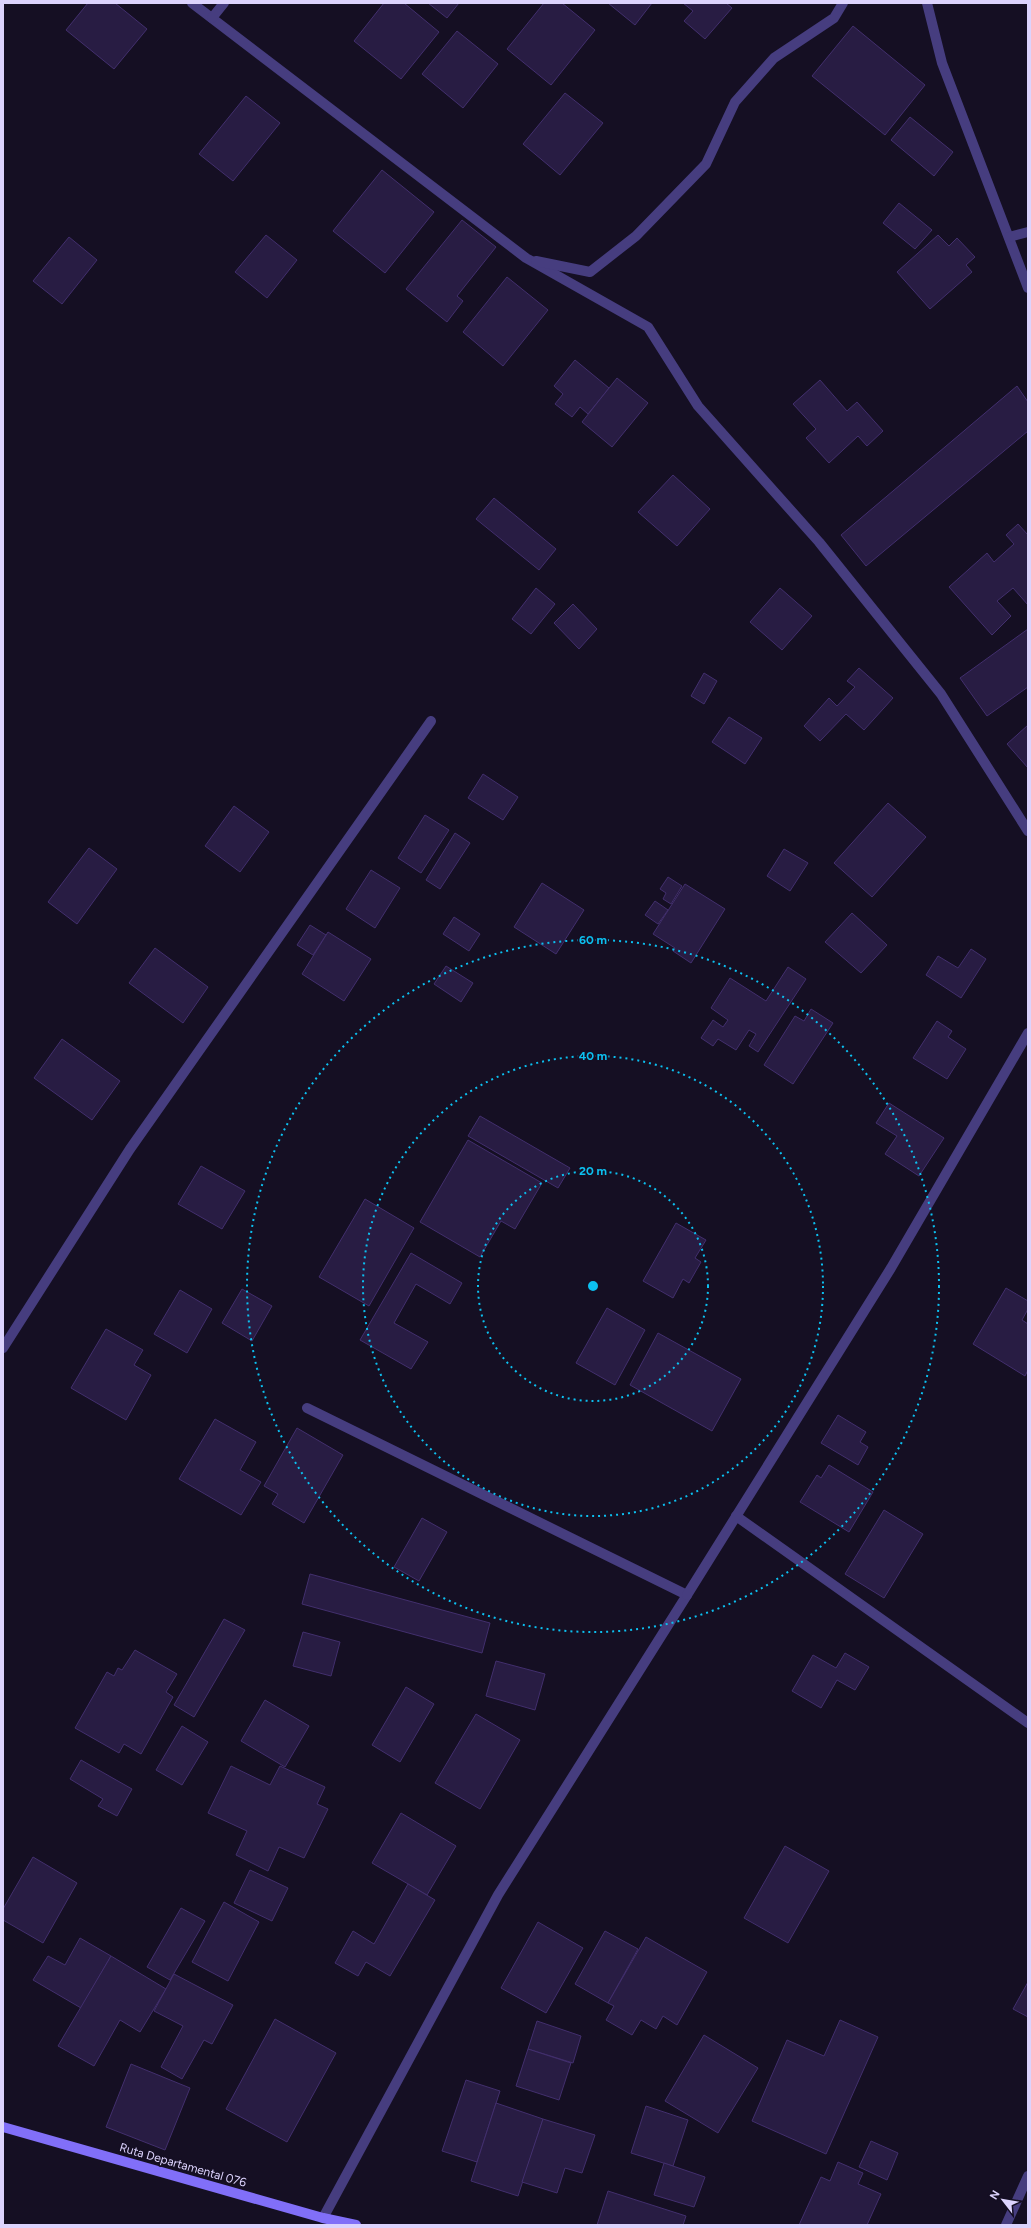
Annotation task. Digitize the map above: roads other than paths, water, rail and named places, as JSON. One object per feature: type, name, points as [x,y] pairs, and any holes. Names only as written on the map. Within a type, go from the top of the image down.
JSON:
[{"type":"main road","name":"Ruta Departamental 076","points":[[3,2127],[323,2218],[356,2225]]},
{"type":"street","points":[[192,3],[526,258],[648,327],[698,406],[819,542],[941,694],[1028,831]]},
{"type":"street","points":[[212,18],[224,3]]},
{"type":"street","points":[[526,258],[590,272],[636,236],[706,164],[735,102],[774,58],[834,18],[843,3]]},
{"type":"street","points":[[926,3],[942,63],[1028,288]]},
{"type":"street","points":[[1009,237],[1028,232]]},
{"type":"street","points":[[3,1348],[130,1149],[431,721]]},
{"type":"street","points":[[323,2218],[498,1895],[891,1268],[1028,1034]]},
{"type":"street","points":[[307,1408],[686,1595]]},
{"type":"street","points":[[736,1516],[1028,1722]]},
{"type":"street","points":[[1006,2225],[1028,2176]]}]
